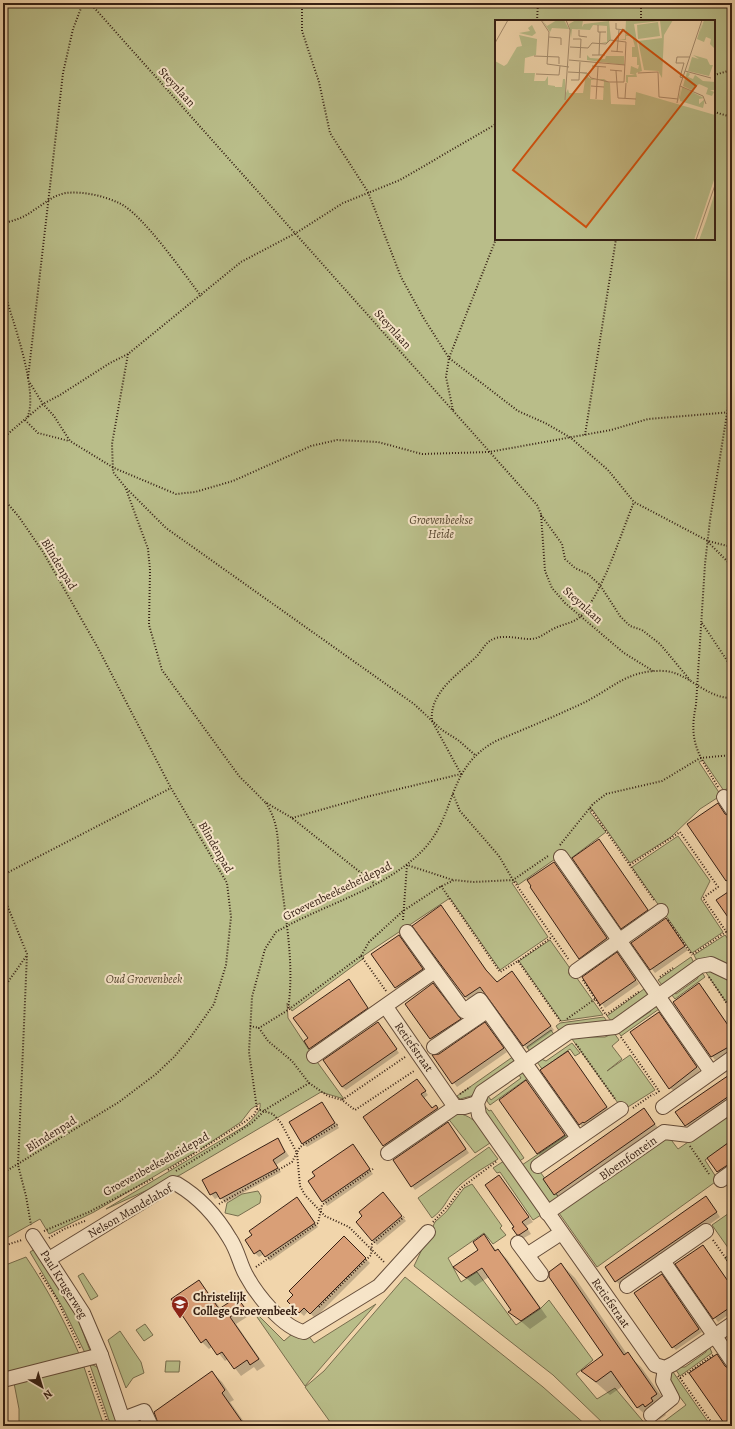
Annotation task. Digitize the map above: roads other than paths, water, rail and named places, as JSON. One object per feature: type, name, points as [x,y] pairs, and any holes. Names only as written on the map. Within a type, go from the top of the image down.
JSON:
[{"type":"street","points":[[724,797],[732,809]]},
{"type":"street","points":[[555,854],[619,941],[711,1072]]},
{"type":"street","points":[[576,971],[662,911]]},
{"type":"street","points":[[407,932],[464,1011],[480,1000],[578,1138]]},
{"type":"street","points":[[388,1153],[455,1106],[464,1107],[477,1103],[482,1092],[568,1033],[614,1027],[658,996],[696,960],[711,964],[732,974]]},
{"type":"street","points":[[314,1056],[435,971]]},
{"type":"street","name":"Retiefstraat","points":[[390,1004],[416,1050],[455,1106]]},
{"type":"street","name":"Retiefstraat","points":[[434,1047],[487,1010]]},
{"type":"street","points":[[663,1107],[732,1058]]},
{"type":"street","name":"Retiefstraat","points":[[477,1103],[479,1115],[561,1233],[655,1365],[665,1368]]},
{"type":"street","name":"Bloemfontein","points":[[547,1213],[664,1132],[689,1135],[732,1105]]},
{"type":"street","points":[[538,1166],[621,1108]]},
{"type":"street","name":"Nelson Mandelahof","points":[[49,1259],[173,1183],[183,1188],[209,1209],[230,1239],[240,1256],[245,1274],[264,1302],[296,1330],[304,1332],[379,1286],[428,1232]]},
{"type":"street","points":[[627,1286],[706,1231]]},
{"type":"street","points":[[527,1256],[561,1233]]},
{"type":"street","name":"Paul Krugerweg","points":[[33,1236],[83,1313],[101,1356],[124,1423]]},
{"type":"street","points":[[518,1242],[541,1274]]},
{"type":"street","points":[[663,1261],[732,1361]]},
{"type":"street","points":[[651,1415],[672,1398],[663,1381],[665,1368],[732,1324]]},
{"type":"street","points":[[3,1380],[101,1356]]},
{"type":"street","points":[[124,1423],[144,1411],[151,1426]]},
{"type":"place","name":"Christelijk College Groevenbeek","points":[[180,1319]]},
{"type":"park label","name":"Groevenbeekse Heide","points":[[441,527]]},
{"type":"park label","name":"Oud Groevenbeek","points":[[144,979]]}]
